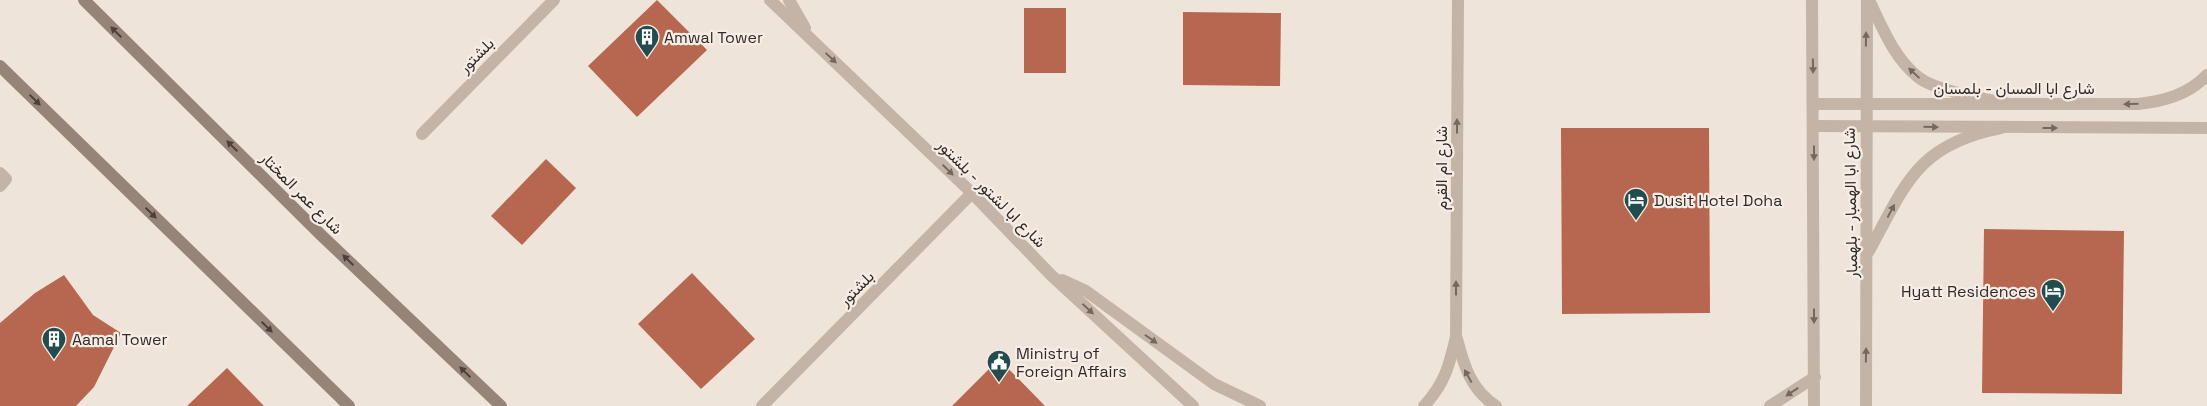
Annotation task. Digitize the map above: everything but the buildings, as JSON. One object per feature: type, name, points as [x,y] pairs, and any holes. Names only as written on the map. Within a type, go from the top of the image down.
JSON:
[{"type":"main road","name":"شارع عمر المختار","points":[[84,0],[320,234],[501,406]]},
{"type":"main road","points":[[0,66],[349,406]]},
{"type":"street","name":"بلشتور","points":[[422,134],[554,0]]},
{"type":"street","name":"شارع ابا لشتور - بلشتور","points":[[770,0],[972,194],[1051,275],[1193,406]]},
{"type":"street","points":[[789,0],[812,41]]},
{"type":"street","name":"شارع ام القرم","points":[[1424,406],[1439,390],[1449,368],[1456,337],[1458,0]]},
{"type":"street","points":[[1812,0],[1814,406]]},
{"type":"street","points":[[1868,0],[1886,37],[1905,65],[1919,79],[1964,94],[2009,104]]},
{"type":"street","name":"شارع ابا الهمبار - بلهمبار","points":[[1866,405],[1868,254],[1865,126],[1868,0]]},
{"type":"street","name":"شارع ابا المسان - بلمسان","points":[[1813,104],[2138,104],[2161,101],[2198,84],[2207,75]]},
{"type":"street","points":[[1813,126],[2207,128]]},
{"type":"street","points":[[1868,254],[1908,180],[1924,163],[1943,148],[1962,139],[2001,128]]},
{"type":"street","points":[[0,173],[6,180],[0,186]]},
{"type":"street","name":"بلشتور","points":[[762,406],[972,194]]},
{"type":"street","points":[[1051,275],[1086,291],[1214,384],[1260,406]]},
{"type":"street","name":"شارع ام القرم","points":[[1456,337],[1464,369],[1472,384],[1496,406]]},
{"type":"street","points":[[1770,406],[1815,377]]},
{"type":"place","name":"Amwal Tower","points":[[647,58]]},
{"type":"place","name":"Dusit Hotel Doha","points":[[1636,221]]},
{"type":"place","name":"Hyatt Residences","points":[[2053,312]]},
{"type":"place","name":"Aamal Tower","points":[[54,360]]},
{"type":"place","name":"Ministry of Foreign Affairs","points":[[999,383]]}]
